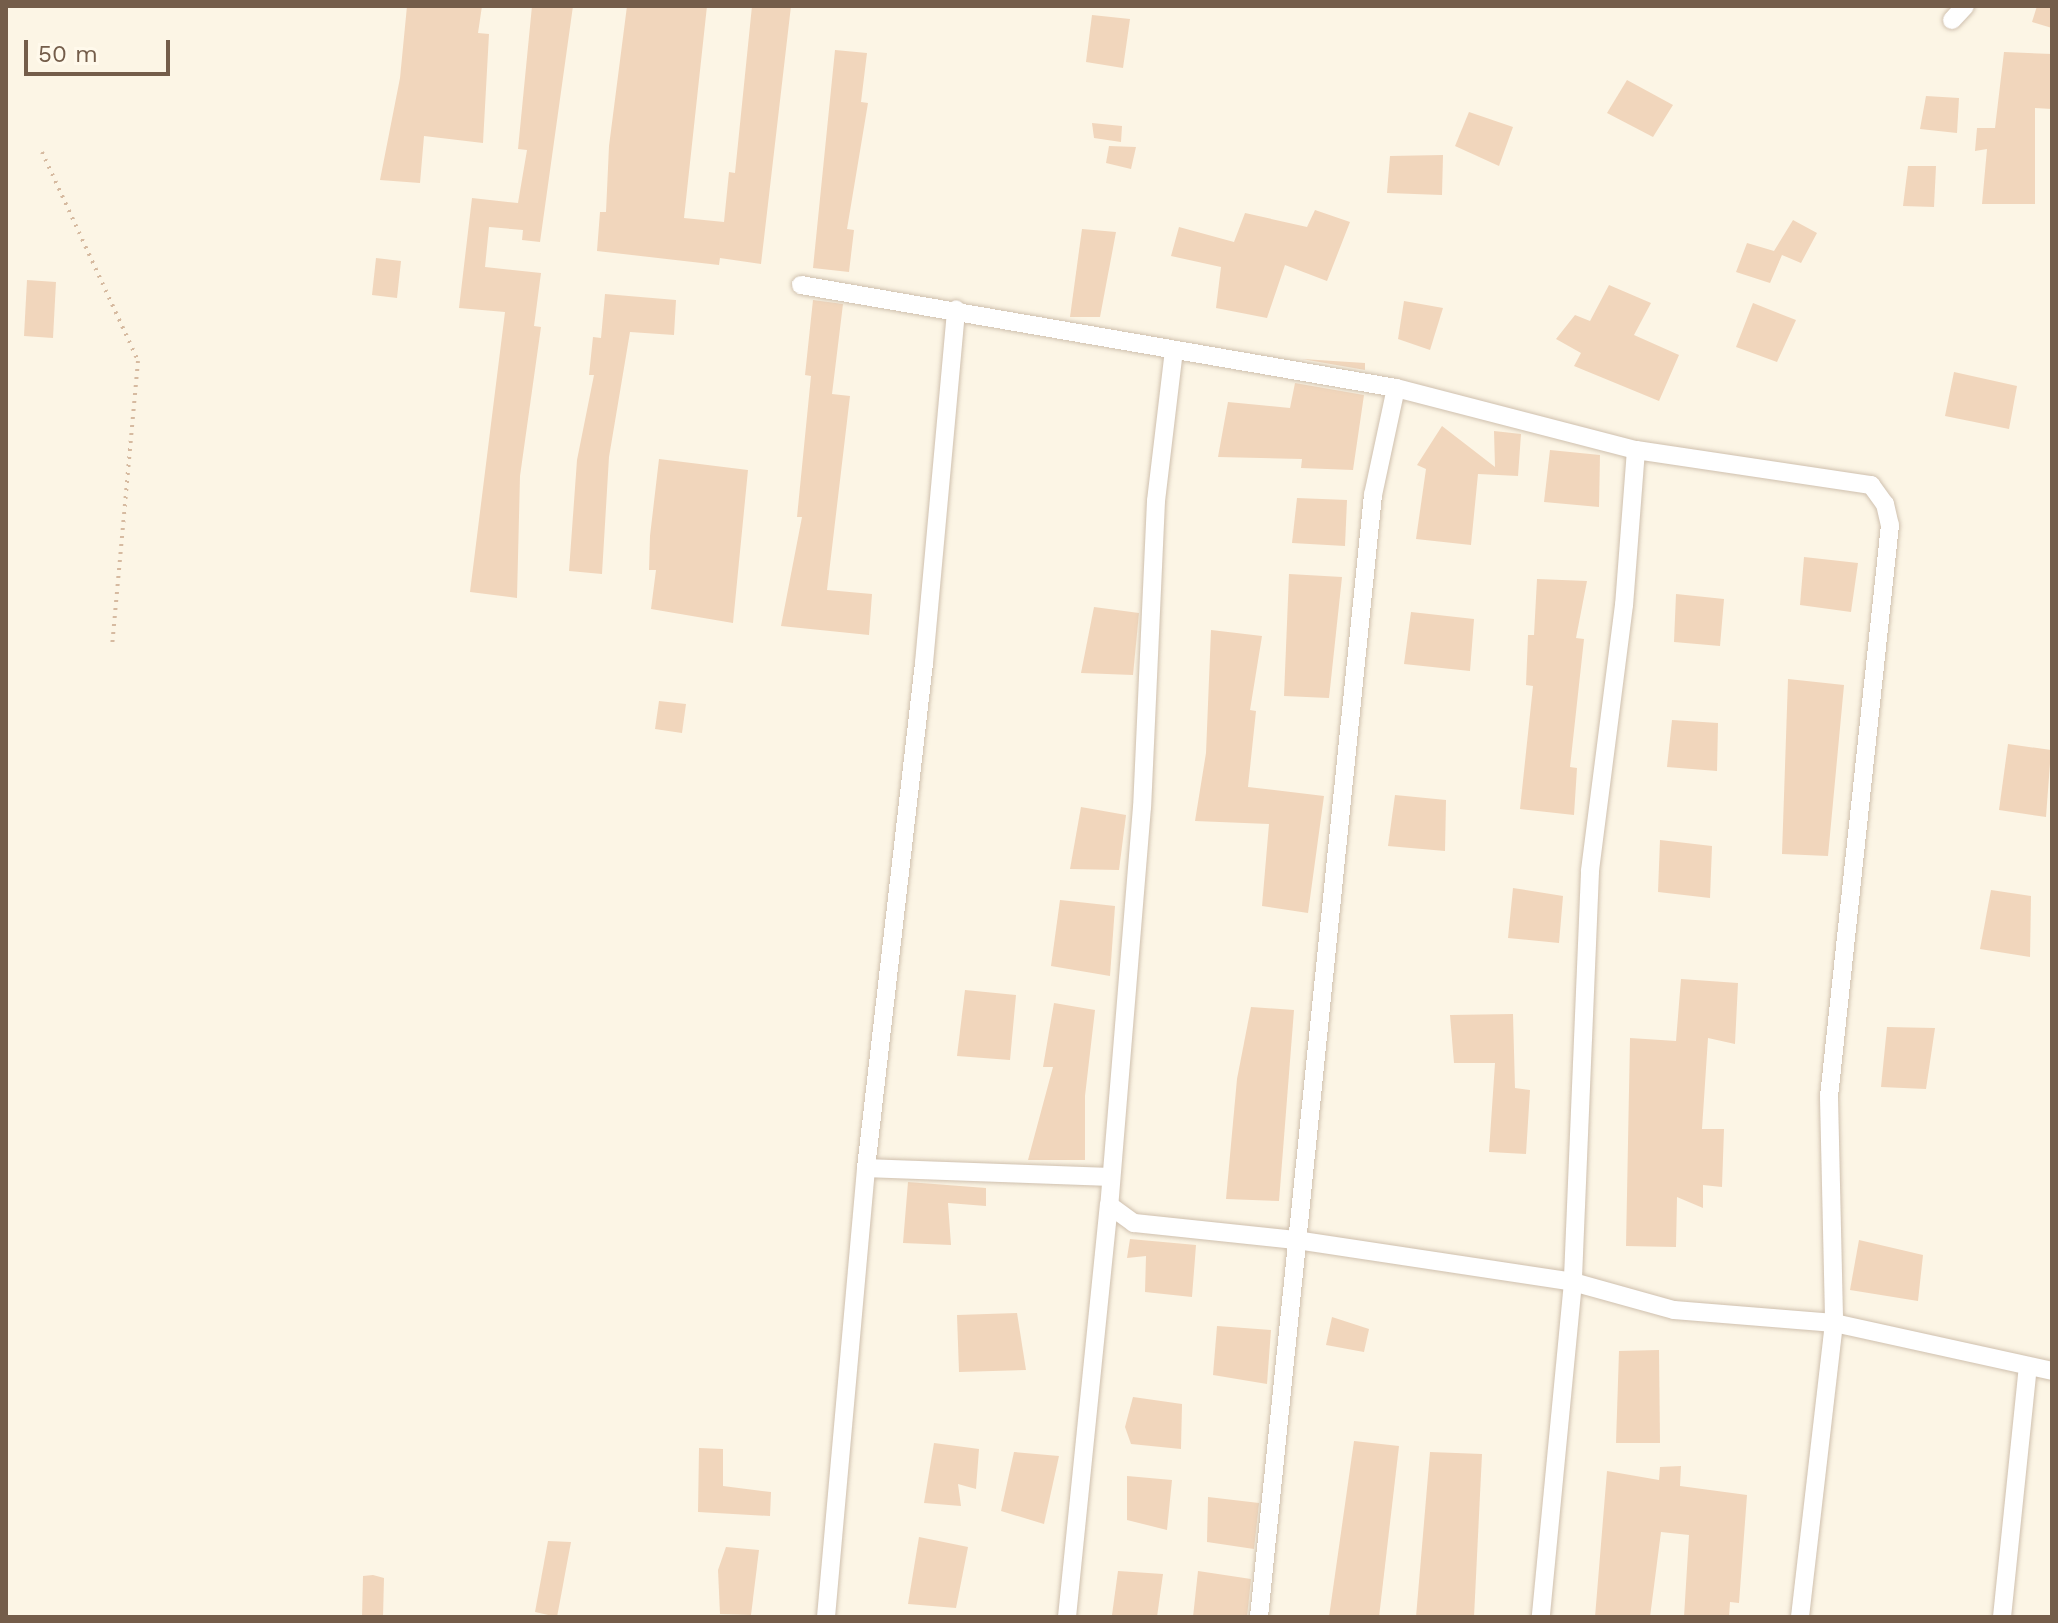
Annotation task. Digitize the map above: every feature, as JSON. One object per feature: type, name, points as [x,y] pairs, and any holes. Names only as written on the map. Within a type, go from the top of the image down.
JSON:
[{"type":"street","points":[[801,285],[956,309],[1396,388],[1636,450],[1871,485],[1885,504],[1890,525],[1829,1097],[1834,1323],[1800,1617]]},
{"type":"street","points":[[826,1617],[866,1168],[924,663],[956,309]]},
{"type":"street","points":[[1067,1617],[1109,1205],[1142,807],[1156,501],[1174,350]]},
{"type":"street","points":[[1259,1617],[1373,495],[1396,388]]},
{"type":"street","points":[[1541,1617],[1573,1282],[1590,872],[1624,605],[1636,450]]},
{"type":"street","points":[[866,1168],[1109,1177]]},
{"type":"street","points":[[1109,1205],[1134,1223],[1296,1240],[1573,1282],[1674,1310],[1834,1323],[2052,1371]]},
{"type":"street","points":[[2002,1617],[2028,1367]]},
{"type":"path","points":[[42,152],[138,361],[112,647]]},
{"type":"building","points":[[407,6],[482,6],[478,33],[489,34],[483,143],[424,136],[420,183],[380,180],[400,78]]},
{"type":"building","points":[[532,6],[573,6],[540,242],[522,240],[523,230],[489,227],[485,267],[541,273],[534,326],[541,327],[520,476],[517,598],[470,592],[505,312],[459,308],[472,198],[518,203],[527,150],[518,149]]},
{"type":"building","points":[[627,6],[707,6],[684,218],[724,222],[729,172],[735,173],[752,6],[791,6],[761,264],[720,258],[719,265],[597,251],[600,212],[606,212],[609,146]]},
{"type":"building","points":[[2037,6],[2052,6],[2052,28],[2032,22]]},
{"type":"building","points":[[1092,15],[1130,19],[1123,68],[1086,62]]},
{"type":"building","points":[[835,50],[867,53],[861,102],[868,103],[847,229],[854,230],[849,272],[813,268]]},
{"type":"building","points":[[2004,52],[2052,54],[2052,109],[2035,108],[2035,204],[1982,204],[1987,149],[1975,151],[1977,128],[1995,128]]},
{"type":"building","points":[[1627,80],[1673,105],[1653,137],[1607,113]]},
{"type":"building","points":[[1926,96],[1959,98],[1957,133],[1920,129]]},
{"type":"building","points":[[1469,112],[1513,127],[1499,166],[1455,146]]},
{"type":"building","points":[[1092,123],[1122,126],[1121,142],[1094,138]]},
{"type":"building","points":[[1109,146],[1136,147],[1131,169],[1106,163]]},
{"type":"building","points":[[1443,155],[1442,195],[1387,193],[1390,156]]},
{"type":"building","points":[[1908,166],[1936,166],[1934,207],[1903,206]]},
{"type":"building","points":[[1315,210],[1350,222],[1327,281],[1285,265],[1267,318],[1216,308],[1221,267],[1171,256],[1179,227],[1234,242],[1245,213],[1307,227]]},
{"type":"building","points":[[1793,220],[1817,233],[1801,263],[1782,255],[1770,283],[1736,272],[1747,243],[1774,251]]},
{"type":"building","points":[[1082,229],[1116,232],[1100,317],[1070,317]]},
{"type":"building","points":[[376,258],[401,261],[397,298],[372,295]]},
{"type":"building","points":[[27,280],[56,282],[53,338],[24,336]]},
{"type":"building","points":[[1609,285],[1651,303],[1634,335],[1679,355],[1659,401],[1574,366],[1581,353],[1556,339],[1575,315],[1590,321]]},
{"type":"building","points":[[605,294],[676,300],[674,335],[630,332],[609,457],[602,574],[569,571],[577,460],[594,375],[589,375],[593,337],[601,338]]},
{"type":"building","points":[[813,300],[843,304],[832,394],[850,396],[827,590],[872,594],[869,635],[781,626],[802,517],[797,517],[811,376],[805,375]]},
{"type":"building","points":[[1404,301],[1443,308],[1430,350],[1398,339]]},
{"type":"building","points":[[1753,303],[1796,320],[1777,362],[1736,347]]},
{"type":"building","points":[[1302,359],[1365,363],[1365,370]]},
{"type":"building","points":[[1954,372],[2017,386],[2009,429],[1945,416]]},
{"type":"building","points":[[1295,383],[1364,395],[1353,470],[1301,468],[1302,459],[1218,457],[1228,402],[1290,408]]},
{"type":"building","points":[[1442,426],[1495,467],[1494,431],[1521,434],[1518,476],[1478,474],[1471,545],[1416,539],[1426,469],[1417,465]]},
{"type":"building","points":[[1550,450],[1600,455],[1599,507],[1544,502]]},
{"type":"building","points":[[659,459],[748,470],[733,623],[651,609],[656,570],[649,570],[650,536]]},
{"type":"building","points":[[1297,498],[1347,500],[1345,546],[1292,543]]},
{"type":"building","points":[[1804,557],[1858,563],[1851,612],[1800,605]]},
{"type":"building","points":[[1289,574],[1342,577],[1329,698],[1284,696]]},
{"type":"building","points":[[1537,579],[1587,581],[1576,638],[1584,639],[1570,767],[1577,768],[1574,815],[1520,809],[1533,686],[1526,685],[1528,635],[1534,635]]},
{"type":"building","points":[[1676,594],[1724,599],[1720,646],[1674,642]]},
{"type":"building","points":[[1094,607],[1139,613],[1133,675],[1081,673]]},
{"type":"building","points":[[1411,612],[1474,619],[1470,671],[1404,664]]},
{"type":"building","points":[[1211,630],[1262,636],[1250,710],[1256,711],[1248,787],[1324,796],[1308,913],[1262,906],[1269,824],[1195,821],[1206,753]]},
{"type":"building","points":[[1788,679],[1844,685],[1828,856],[1782,854]]},
{"type":"building","points":[[659,701],[686,704],[682,733],[655,729]]},
{"type":"building","points":[[1672,720],[1718,723],[1717,771],[1667,767]]},
{"type":"building","points":[[2008,744],[2051,750],[2046,817],[1999,810]]},
{"type":"building","points":[[1395,795],[1446,800],[1445,851],[1388,846]]},
{"type":"building","points":[[1081,807],[1126,815],[1119,870],[1070,869]]},
{"type":"building","points":[[1660,840],[1712,846],[1710,898],[1658,892]]},
{"type":"building","points":[[1513,888],[1563,896],[1559,943],[1508,938]]},
{"type":"building","points":[[1991,890],[2031,896],[2030,957],[1980,949]]},
{"type":"building","points":[[1060,900],[1115,906],[1110,976],[1051,966]]},
{"type":"building","points":[[1681,979],[1738,983],[1735,1044],[1708,1038],[1702,1129],[1724,1129],[1722,1187],[1703,1185],[1703,1208],[1677,1197],[1676,1247],[1626,1246],[1630,1038],[1676,1041]]},
{"type":"building","points":[[965,990],[1016,995],[1010,1060],[957,1056]]},
{"type":"building","points":[[1054,1003],[1095,1010],[1085,1096],[1085,1160],[1028,1160],[1053,1067],[1043,1067]]},
{"type":"building","points":[[1251,1007],[1294,1010],[1279,1201],[1226,1199],[1237,1079]]},
{"type":"building","points":[[1513,1014],[1515,1088],[1530,1090],[1526,1154],[1489,1152],[1495,1063],[1454,1063],[1450,1015]]},
{"type":"building","points":[[1887,1027],[1935,1028],[1926,1089],[1881,1087]]},
{"type":"building","points":[[908,1182],[986,1188],[986,1206],[948,1203],[951,1245],[903,1243]]},
{"type":"building","points":[[1130,1239],[1196,1245],[1192,1297],[1145,1292],[1146,1256],[1127,1258]]},
{"type":"building","points":[[1859,1240],[1923,1255],[1918,1301],[1850,1290]]},
{"type":"building","points":[[1017,1313],[1026,1370],[959,1372],[957,1315]]},
{"type":"building","points":[[1332,1317],[1369,1329],[1364,1352],[1326,1345]]},
{"type":"building","points":[[1217,1326],[1271,1330],[1267,1384],[1213,1375]]},
{"type":"building","points":[[1659,1350],[1660,1443],[1616,1443],[1619,1351]]},
{"type":"building","points":[[1133,1397],[1182,1404],[1181,1449],[1131,1444],[1125,1427]]},
{"type":"building","points":[[1354,1441],[1399,1446],[1379,1617],[1329,1617]]},
{"type":"building","points":[[934,1443],[979,1449],[976,1489],[958,1484],[961,1506],[924,1503]]},
{"type":"building","points":[[699,1448],[723,1449],[723,1486],[771,1492],[770,1516],[698,1512]]},
{"type":"building","points":[[1014,1452],[1059,1456],[1044,1524],[1001,1511]]},
{"type":"building","points":[[1430,1452],[1482,1454],[1474,1617],[1416,1617]]},
{"type":"building","points":[[1681,1466],[1680,1486],[1747,1495],[1739,1603],[1730,1602],[1729,1617],[1684,1617],[1689,1535],[1661,1532],[1650,1617],[1595,1617],[1607,1471],[1659,1480],[1660,1467]]},
{"type":"building","points":[[1127,1476],[1172,1480],[1167,1530],[1127,1520]]},
{"type":"building","points":[[1208,1497],[1259,1503],[1254,1549],[1207,1542]]},
{"type":"building","points":[[919,1537],[968,1547],[956,1608],[908,1604]]},
{"type":"building","points":[[548,1541],[571,1542],[557,1617],[535,1612]]},
{"type":"building","points":[[726,1547],[759,1550],[751,1615],[720,1614],[718,1570]]},
{"type":"building","points":[[1118,1571],[1163,1574],[1157,1617],[1112,1615]]},
{"type":"building","points":[[1198,1571],[1251,1579],[1247,1617],[1193,1617]]},
{"type":"building","points":[[363,1576],[384,1578],[383,1617],[362,1617]]}]
